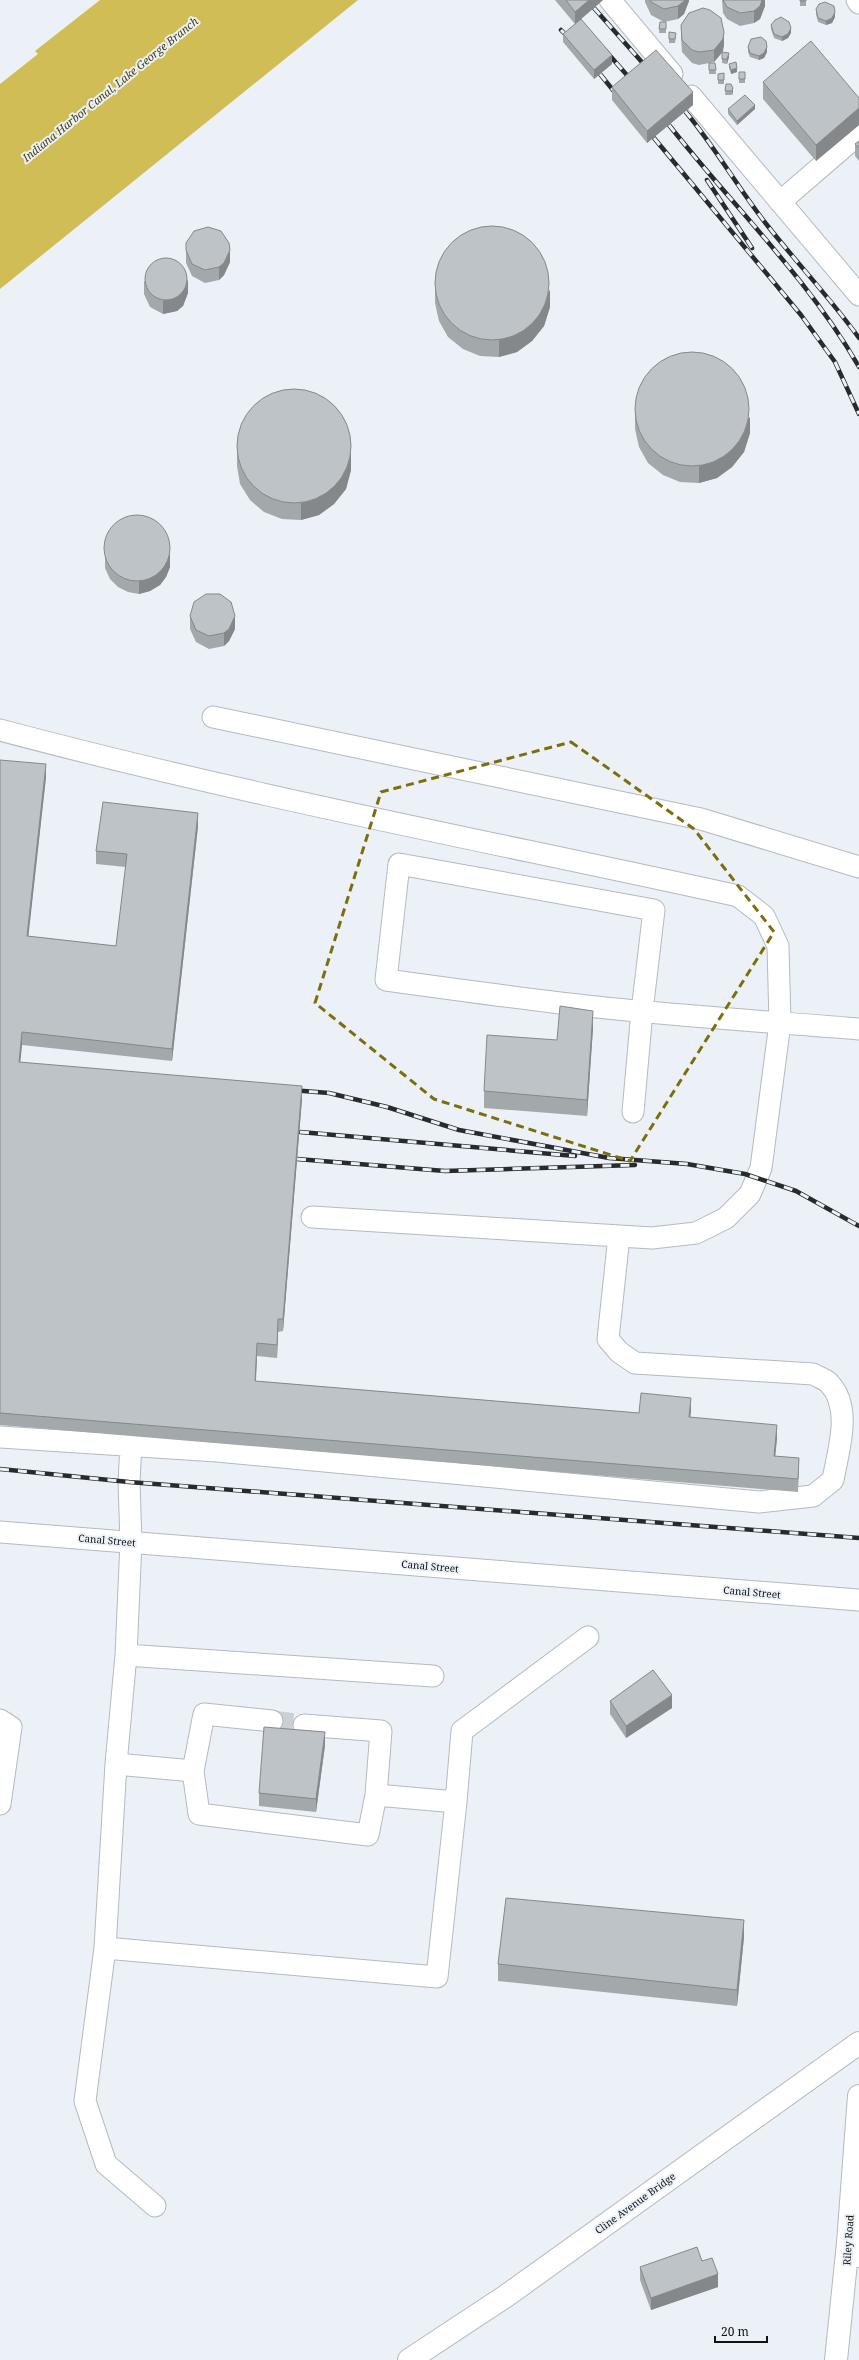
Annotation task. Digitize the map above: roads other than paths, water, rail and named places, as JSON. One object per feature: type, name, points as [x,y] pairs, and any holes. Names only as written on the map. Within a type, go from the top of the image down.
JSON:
[{"type":"main road","name":"Cline Avenue Bridge","points":[[409,2360],[506,2296],[859,2043]]},
{"type":"main road","name":"Riley Road","points":[[836,2360],[854,2249],[859,2096]]},
{"type":"street","points":[[610,0],[859,295]]},
{"type":"street","points":[[780,202],[859,134]]},
{"type":"street","points":[[213,717],[701,819],[859,866]]},
{"type":"street","points":[[0,730],[282,800],[349,811],[738,896],[764,916],[778,946],[780,1023],[761,1168],[750,1194],[726,1218],[696,1233],[652,1238],[312,1217]]},
{"type":"street","points":[[633,1112],[642,1010],[654,910],[399,864],[386,980],[561,1003],[642,1010],[859,1030]]},
{"type":"street","points":[[0,1437],[131,1444],[759,1502],[814,1496],[833,1480],[842,1431],[840,1403],[829,1384],[813,1374],[636,1363],[625,1356],[608,1339],[619,1236]]},
{"type":"street","points":[[131,1444],[129,1482],[131,1542],[126,1655],[116,1764],[105,1948],[85,2101],[106,2164],[155,2206]]},
{"type":"street","name":"Canal Street","points":[[0,1532],[859,1600]]},
{"type":"street","points":[[105,1948],[437,1977],[456,1802],[462,1731],[588,1636]]},
{"type":"street","points":[[126,1655],[433,1676]]},
{"type":"street","points":[[272,1721],[204,1714],[193,1771],[199,1814],[368,1835],[376,1795],[381,1731],[304,1725]]},
{"type":"street","points":[[0,1720],[11,1727],[3,1772],[0,1804]]},
{"type":"street","points":[[116,1764],[193,1771]]},
{"type":"street","points":[[376,1795],[456,1802]]},
{"type":"water","name":"Indiana Harbor Canal, Lake George Branch","points":[[100,0],[358,0],[0,289],[0,84],[38,54],[35,51]]},
{"type":"tunnel","points":[[272,1721],[304,1725]]},
{"type":"railway","points":[[594,8],[648,69]]},
{"type":"railway","points":[[561,30],[569,38]]},
{"type":"railway","points":[[604,49],[633,82]]},
{"type":"railway","points":[[600,74],[617,95]]},
{"type":"railway","points":[[685,111],[767,225],[837,309],[859,338]]},
{"type":"railway","points":[[669,125],[793,272],[839,334],[859,367]]},
{"type":"railway","points":[[654,138],[801,315],[835,362],[859,414]]},
{"type":"railway","points":[[707,180],[752,248]]},
{"type":"railway","points":[[291,1090],[329,1093],[387,1107],[459,1130],[609,1158],[687,1164],[745,1174],[796,1191],[859,1226]]},
{"type":"railway","points":[[300,1132],[575,1156]]},
{"type":"railway","points":[[297,1159],[445,1171],[635,1165]]},
{"type":"railway","points":[[0,1469],[129,1482],[859,1538]]}]
